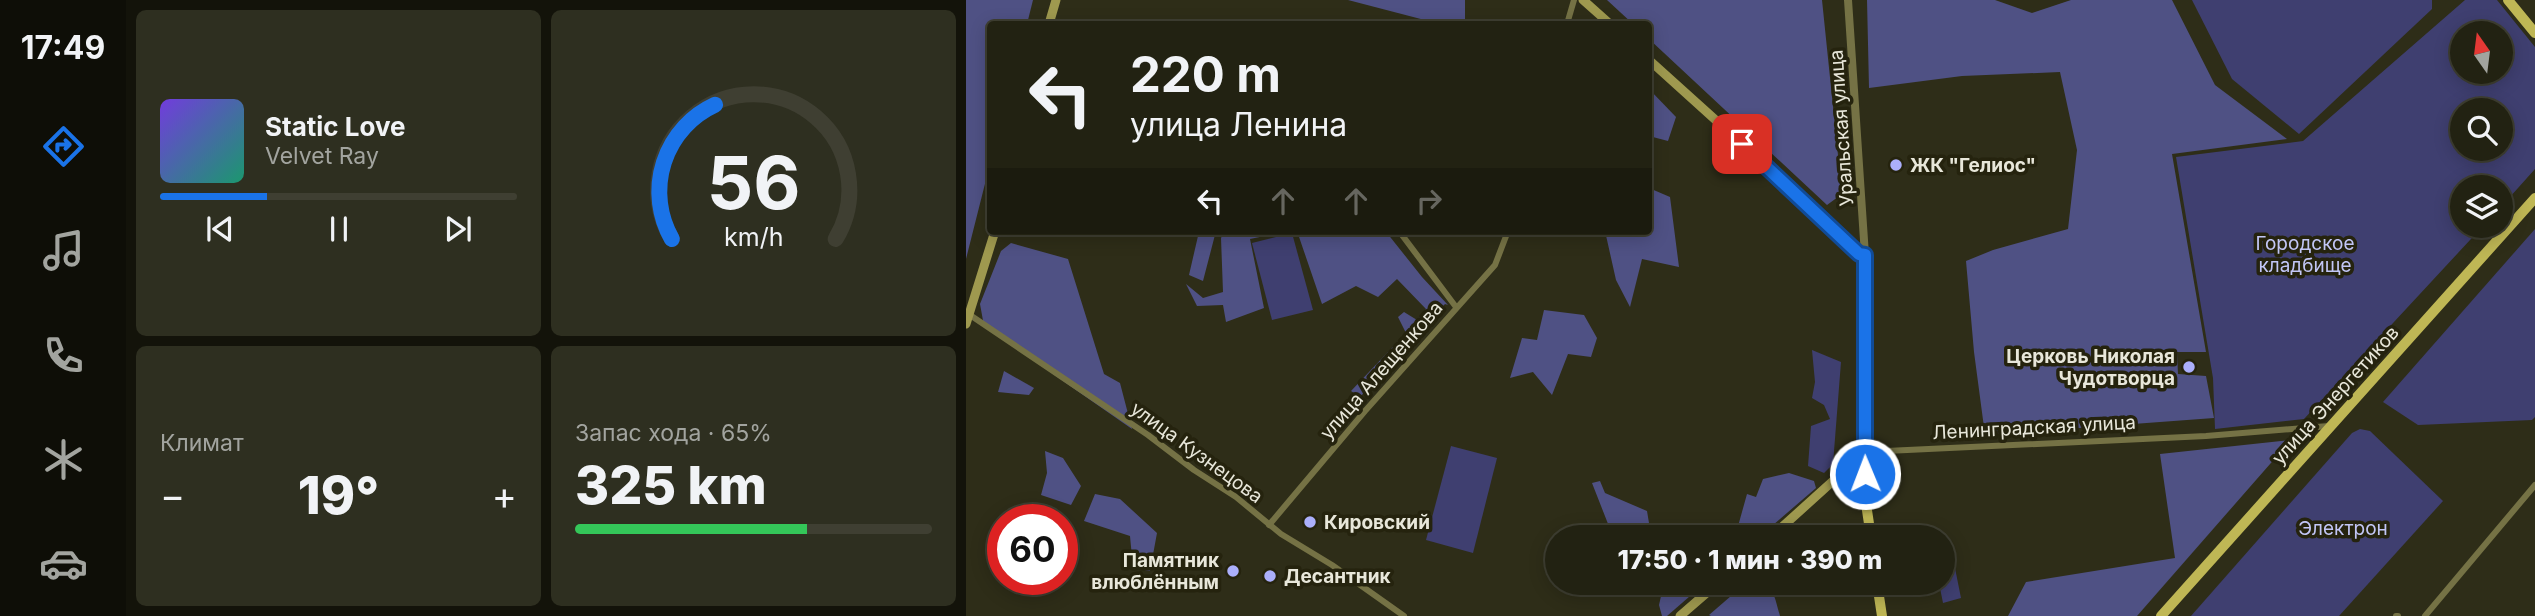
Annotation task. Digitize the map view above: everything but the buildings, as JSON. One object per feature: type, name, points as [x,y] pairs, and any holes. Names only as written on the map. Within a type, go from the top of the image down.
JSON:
[{"type":"main road","points":[[1050,21],[1056,0]]},
{"type":"main road","points":[[1583,0],[1607,21]]},
{"type":"main road","points":[[2508,0],[2535,33]]},
{"type":"main road","points":[[1652,63],[1791,188],[1859,254],[1865,255],[1865,497],[1869,525]]},
{"type":"main road","name":"улица Энергетиков","points":[[2161,616],[2535,198]]},
{"type":"main road","points":[[968,319],[994,235]]},
{"type":"main road","points":[[1784,525],[1865,452]]},
{"type":"main road","points":[[1680,616],[1704,595]]},
{"type":"main road","points":[[1879,595],[1882,616]]},
{"type":"street","points":[[1568,21],[1574,0]]},
{"type":"street","name":"Уральская улица","points":[[1848,0],[1865,255]]},
{"type":"street","points":[[1402,235],[1456,307]]},
{"type":"street","name":"улица Алещенкова","points":[[1269,525],[1495,265],[1506,235]]},
{"type":"street","name":"улица Кузнецова","points":[[968,319],[1148,435],[1194,470],[1236,497],[1269,525],[1404,616]]},
{"type":"street","name":"Ленинградская улица","points":[[1865,452],[2206,436],[2331,426]]},
{"type":"street","points":[[2425,616],[2535,485]]},
{"type":"green space","points":[[2192,0],[2432,0],[2432,9],[2299,134],[2232,79]]},
{"type":"green space","name":"Городское кладбище","points":[[2465,0],[2497,0],[2535,47],[2535,169],[2513,194],[2513,175],[2450,175],[2450,238],[2472,238],[2304,419],[2215,429],[2213,378],[2176,157],[2303,141]]},
{"type":"green space","points":[[2535,229],[2535,417],[2532,420],[2418,425],[2383,402]]},
{"type":"green space","points":[[1293,235],[1313,310],[1272,320],[1252,243]]},
{"type":"green space","points":[[1812,350],[1841,362],[1833,464],[1824,473],[1808,466],[1811,426],[1830,419],[1824,405],[1812,398],[1815,382]]},
{"type":"green space","name":"Электрон","points":[[2360,429],[2370,431],[2443,501],[2339,616],[2191,616],[2352,433]]},
{"type":"green space","points":[[1451,446],[1497,458],[1473,553],[1426,540]]},
{"type":"green space","points":[[1955,568],[1961,598],[1943,603],[1941,595],[1955,595]]},
{"type":"shaded area","points":[[966,0],[1033,0],[1028,21],[987,21],[987,176],[966,259]]},
{"type":"shaded area","points":[[1348,0],[1465,0],[1465,21],[1428,21]]},
{"type":"shaded area","points":[[1607,0],[1822,0],[1842,194],[1827,205],[1652,42],[1652,21],[1630,21]]},
{"type":"shaded area","points":[[1867,0],[1995,0],[2032,13],[2071,0],[2172,0],[2215,85],[2287,139],[2172,154],[2206,352],[2177,352],[2178,374],[2206,376],[2214,418],[1985,435],[1966,261],[1993,250],[2068,229],[2077,150],[2060,72],[1962,76],[1869,88]]},
{"type":"shaded area","points":[[1652,92],[1676,117],[1668,141],[1652,137]]},
{"type":"shaded area","points":[[1652,189],[1670,197],[1679,267],[1642,259],[1630,307],[1616,280],[1606,235],[1652,235]]},
{"type":"shaded area","points":[[1215,235],[1203,281],[1189,275],[1198,236]]},
{"type":"shaded area","points":[[1223,235],[1270,235],[1250,239],[1264,308],[1226,322],[1223,305],[1197,306],[1186,284],[1203,298],[1223,292]]},
{"type":"shaded area","points":[[1298,235],[1389,235],[1448,305],[1445,304],[1360,397],[1351,391],[1406,333],[1398,317],[1404,312],[1417,320],[1426,309],[1397,279],[1378,297],[1356,286],[1322,304]]},
{"type":"shaded area","points":[[1011,243],[1068,259],[1104,374],[1120,383],[1132,429],[984,326],[980,304],[1001,251]]},
{"type":"shaded area","points":[[1544,310],[1584,315],[1597,338],[1591,357],[1568,354],[1552,395],[1533,372],[1510,378],[1522,338],[1537,340]]},
{"type":"shaded area","points":[[1004,371],[1034,388],[1029,395],[998,392]]},
{"type":"shaded area","points":[[2291,440],[2137,616],[2008,616],[2026,582],[2175,558],[2160,454]]},
{"type":"shaded area","points":[[1045,451],[1063,458],[1081,486],[1072,504],[1041,495],[1047,473]]},
{"type":"shaded area","points":[[1789,473],[1814,481],[1816,488],[1773,525],[1738,525],[1747,494],[1756,497],[1763,479]]},
{"type":"shaded area","points":[[1600,481],[1605,493],[1647,511],[1649,523],[1608,525],[1592,483]]},
{"type":"shaded area","points":[[1095,494],[1120,499],[1157,533],[1150,571],[1133,568],[1130,536],[1084,521]]},
{"type":"shaded area","points":[[1661,595],[1691,595],[1667,616],[1662,616],[1659,605]]},
{"type":"shaded area","points":[[1732,595],[1774,595],[1780,616],[1711,616],[1709,615]]},
{"type":"place","name":"ЖК \"Гелиос\"","points":[[1896,165]]},
{"type":"place","name":"Церковь Николая Чудотворца","points":[[2189,367]]},
{"type":"place","name":"Кировский","points":[[1310,522]]},
{"type":"place","name":"Памятник влюблённым","points":[[1233,571]]},
{"type":"place","name":"Десантник","points":[[1270,576]]},
{"type":"route","points":[[1742,144],[1859,254],[1865,255],[1865,474]]}]
